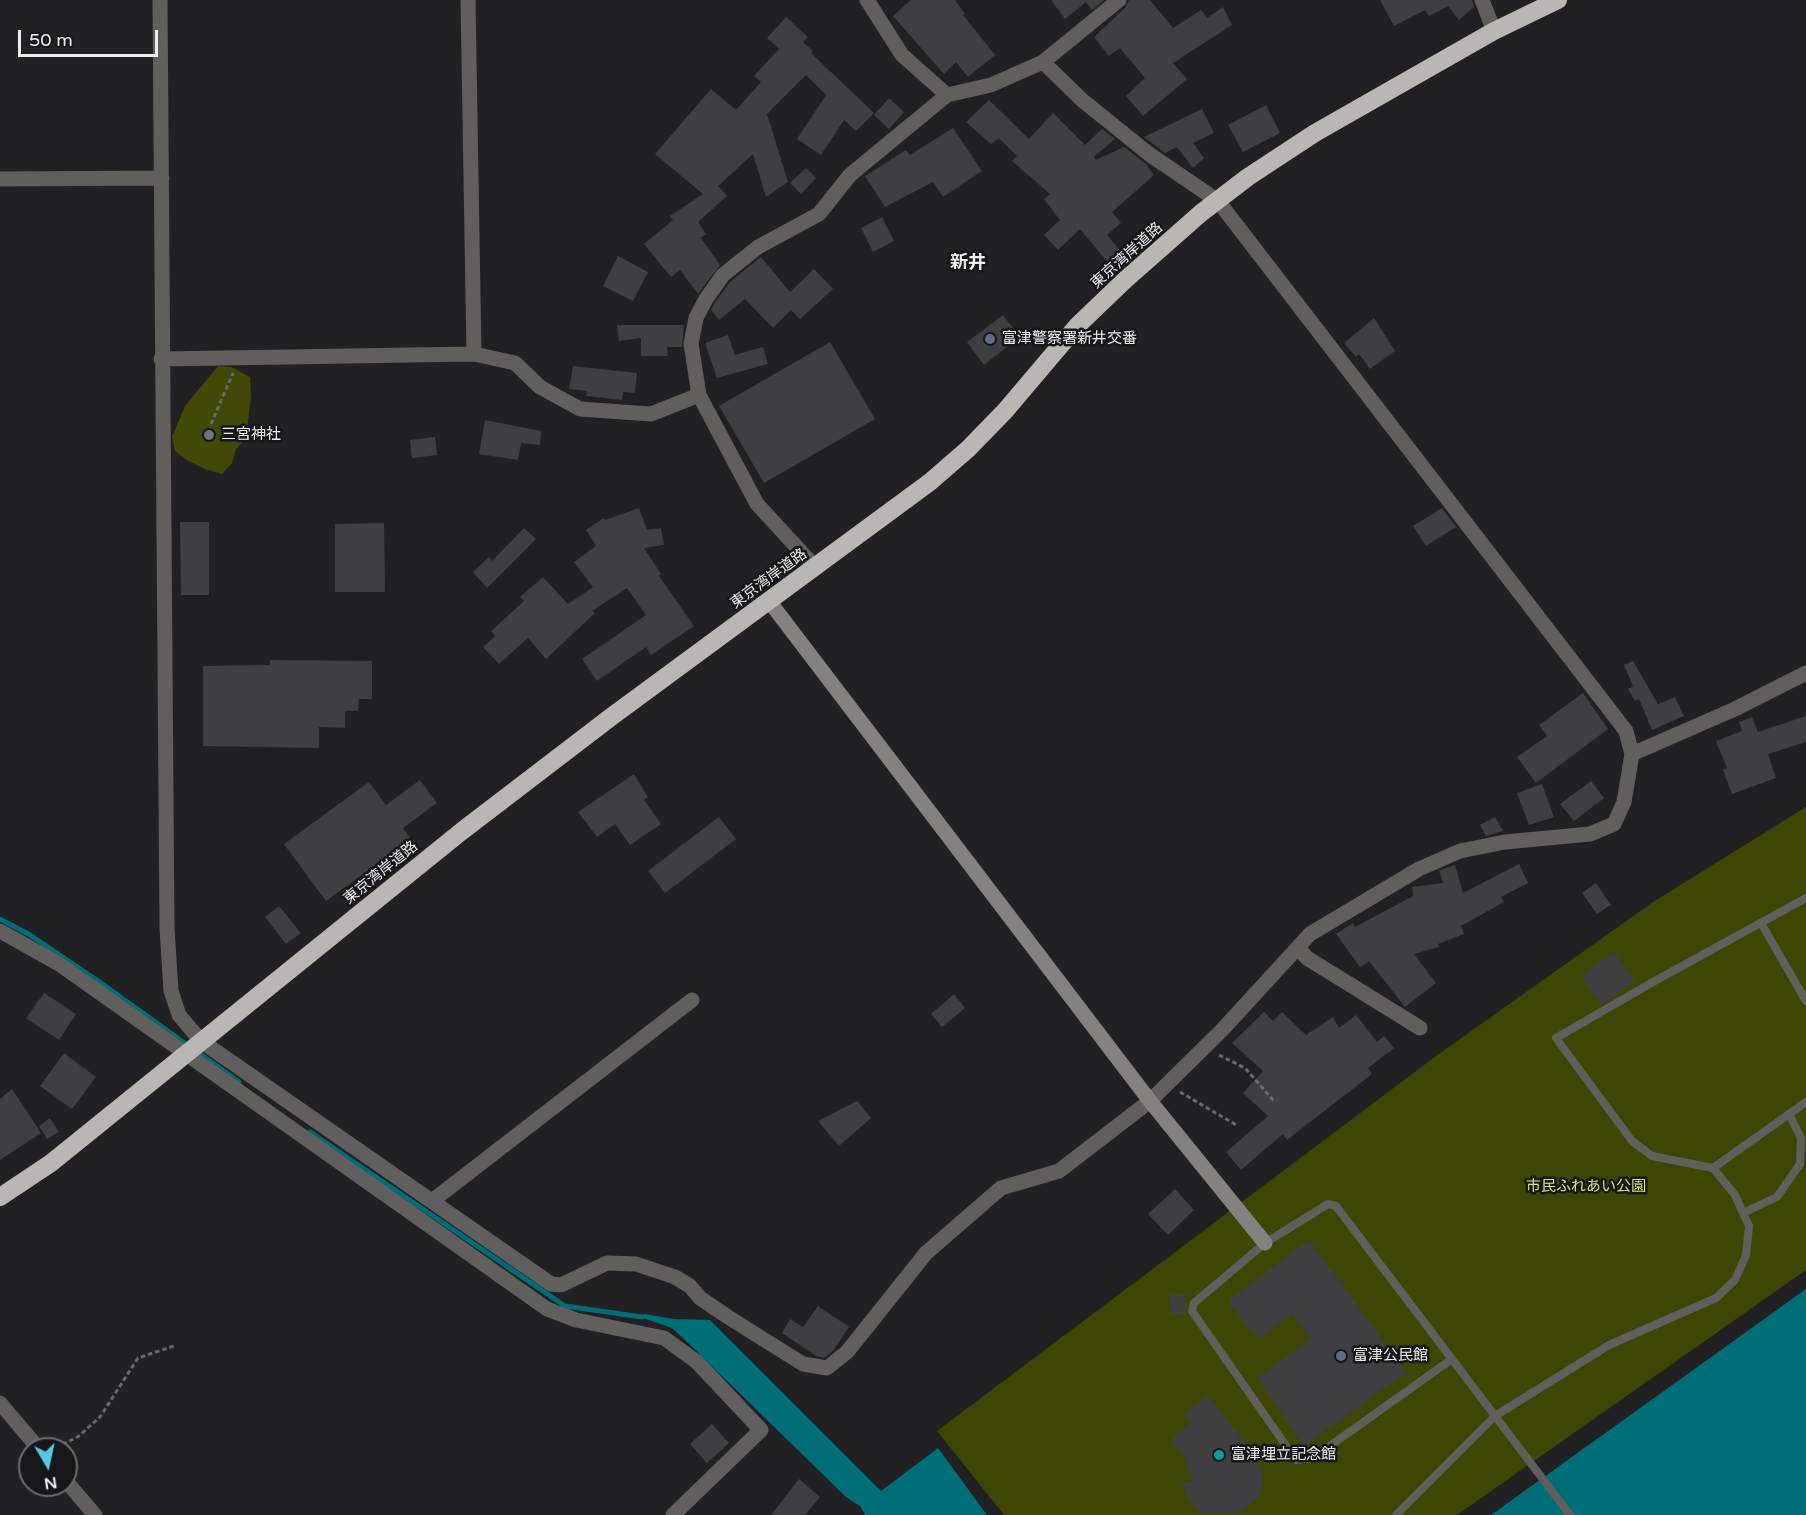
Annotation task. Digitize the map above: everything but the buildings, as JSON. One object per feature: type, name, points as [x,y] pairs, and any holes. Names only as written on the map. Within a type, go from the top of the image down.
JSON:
[{"type":"highway","name":"東京湾岸道路","points":[[0,1197],[51,1163],[480,817],[930,482],[968,449],[1005,411],[1077,326],[1125,280],[1248,177],[1315,133],[1494,31],[1558,0]]},
{"type":"street","points":[[160,0],[166,928],[171,991],[179,1015],[193,1047],[546,1309],[576,1320],[664,1338],[697,1362],[761,1430],[673,1515]]},
{"type":"street","points":[[468,0],[474,354]]},
{"type":"street","points":[[867,0],[902,55],[947,95]]},
{"type":"street","points":[[816,568],[757,504],[699,395],[691,344],[696,318],[706,299],[723,275],[758,247],[819,214],[850,175],[947,95],[991,85],[1043,62],[1119,0]]},
{"type":"street","points":[[1482,0],[1494,31]]},
{"type":"street","points":[[0,931],[193,1047],[432,1200],[550,1284],[561,1285],[607,1263],[636,1264],[675,1277],[690,1286],[700,1298],[802,1364],[826,1368],[848,1352],[926,1253],[1001,1188],[1059,1171],[1150,1101],[1203,1049],[1310,934],[1419,869],[1460,851],[1505,842],[1590,834],[1614,824],[1624,802],[1632,754],[1626,731],[1218,201],[1149,154],[1082,100],[1043,62]]},
{"type":"street","points":[[0,179],[162,178]]},
{"type":"street","points":[[161,359],[474,354],[515,363],[540,387],[580,409],[651,414],[699,395]]},
{"type":"street","points":[[769,601],[1150,1101],[1265,1243]]},
{"type":"street","points":[[1632,754],[1735,709],[1806,673]]},
{"type":"street","points":[[1298,948],[1307,958],[1420,1028]]},
{"type":"street","points":[[432,1200],[692,1000]]},
{"type":"street","points":[[0,1403],[29,1437]]},
{"type":"street","points":[[78,1495],[95,1515]]},
{"type":"lane","points":[[1396,1515],[1495,1416],[1609,1345],[1716,1298],[1735,1280],[1746,1255],[1749,1227],[1735,1195],[1713,1168],[1674,1162],[1652,1156],[1641,1149],[1620,1128],[1557,1038],[1806,898]]},
{"type":"lane","points":[[1761,923],[1806,1001]]},
{"type":"lane","points":[[1713,1168],[1806,1102]]},
{"type":"lane","points":[[1743,1213],[1777,1197],[1800,1164],[1801,1138],[1789,1114]]},
{"type":"lane","points":[[1452,1359],[1313,1458],[1296,1460],[1192,1311],[1194,1303],[1265,1243],[1328,1204],[1336,1206],[1535,1468],[1570,1515]]},
{"type":"path","points":[[212,424],[239,357]]},
{"type":"path","points":[[1203,1049],[1245,1068],[1274,1101]]},
{"type":"path","points":[[1168,1084],[1238,1126]]},
{"type":"path","points":[[77,1437],[100,1416],[138,1358],[174,1346]]},
{"type":"green space","points":[[218,366],[231,367],[250,377],[251,396],[246,438],[236,449],[232,463],[222,474],[187,460],[175,451],[172,437],[185,406]]},
{"type":"green space","name":"市民ふれあい公園","points":[[1806,807],[1806,1270],[1457,1515],[1004,1515],[937,1431],[1436,1056],[1653,902]]},
{"type":"water","points":[[1806,1289],[1806,1515],[1491,1515]]},
{"type":"water","points":[[645,1314],[674,1319],[710,1320],[881,1491],[938,1448],[987,1515],[865,1515],[860,1506],[846,1497],[672,1328],[637,1316]]},
{"type":"waterway","points":[[0,919],[30,935],[101,983],[239,1082]]},
{"type":"waterway","points":[[310,1132],[565,1306],[642,1317]]},
{"type":"place","name":"富津警察署新井交番","points":[[990,339]]},
{"type":"place","name":"三宮神社","points":[[209,435]]},
{"type":"place","name":"富津公民館","points":[[1341,1356]]},
{"type":"place","name":"富津埋立記念館","points":[[1219,1455]]},
{"type":"district","name":"新井","points":[[968,263]]}]
